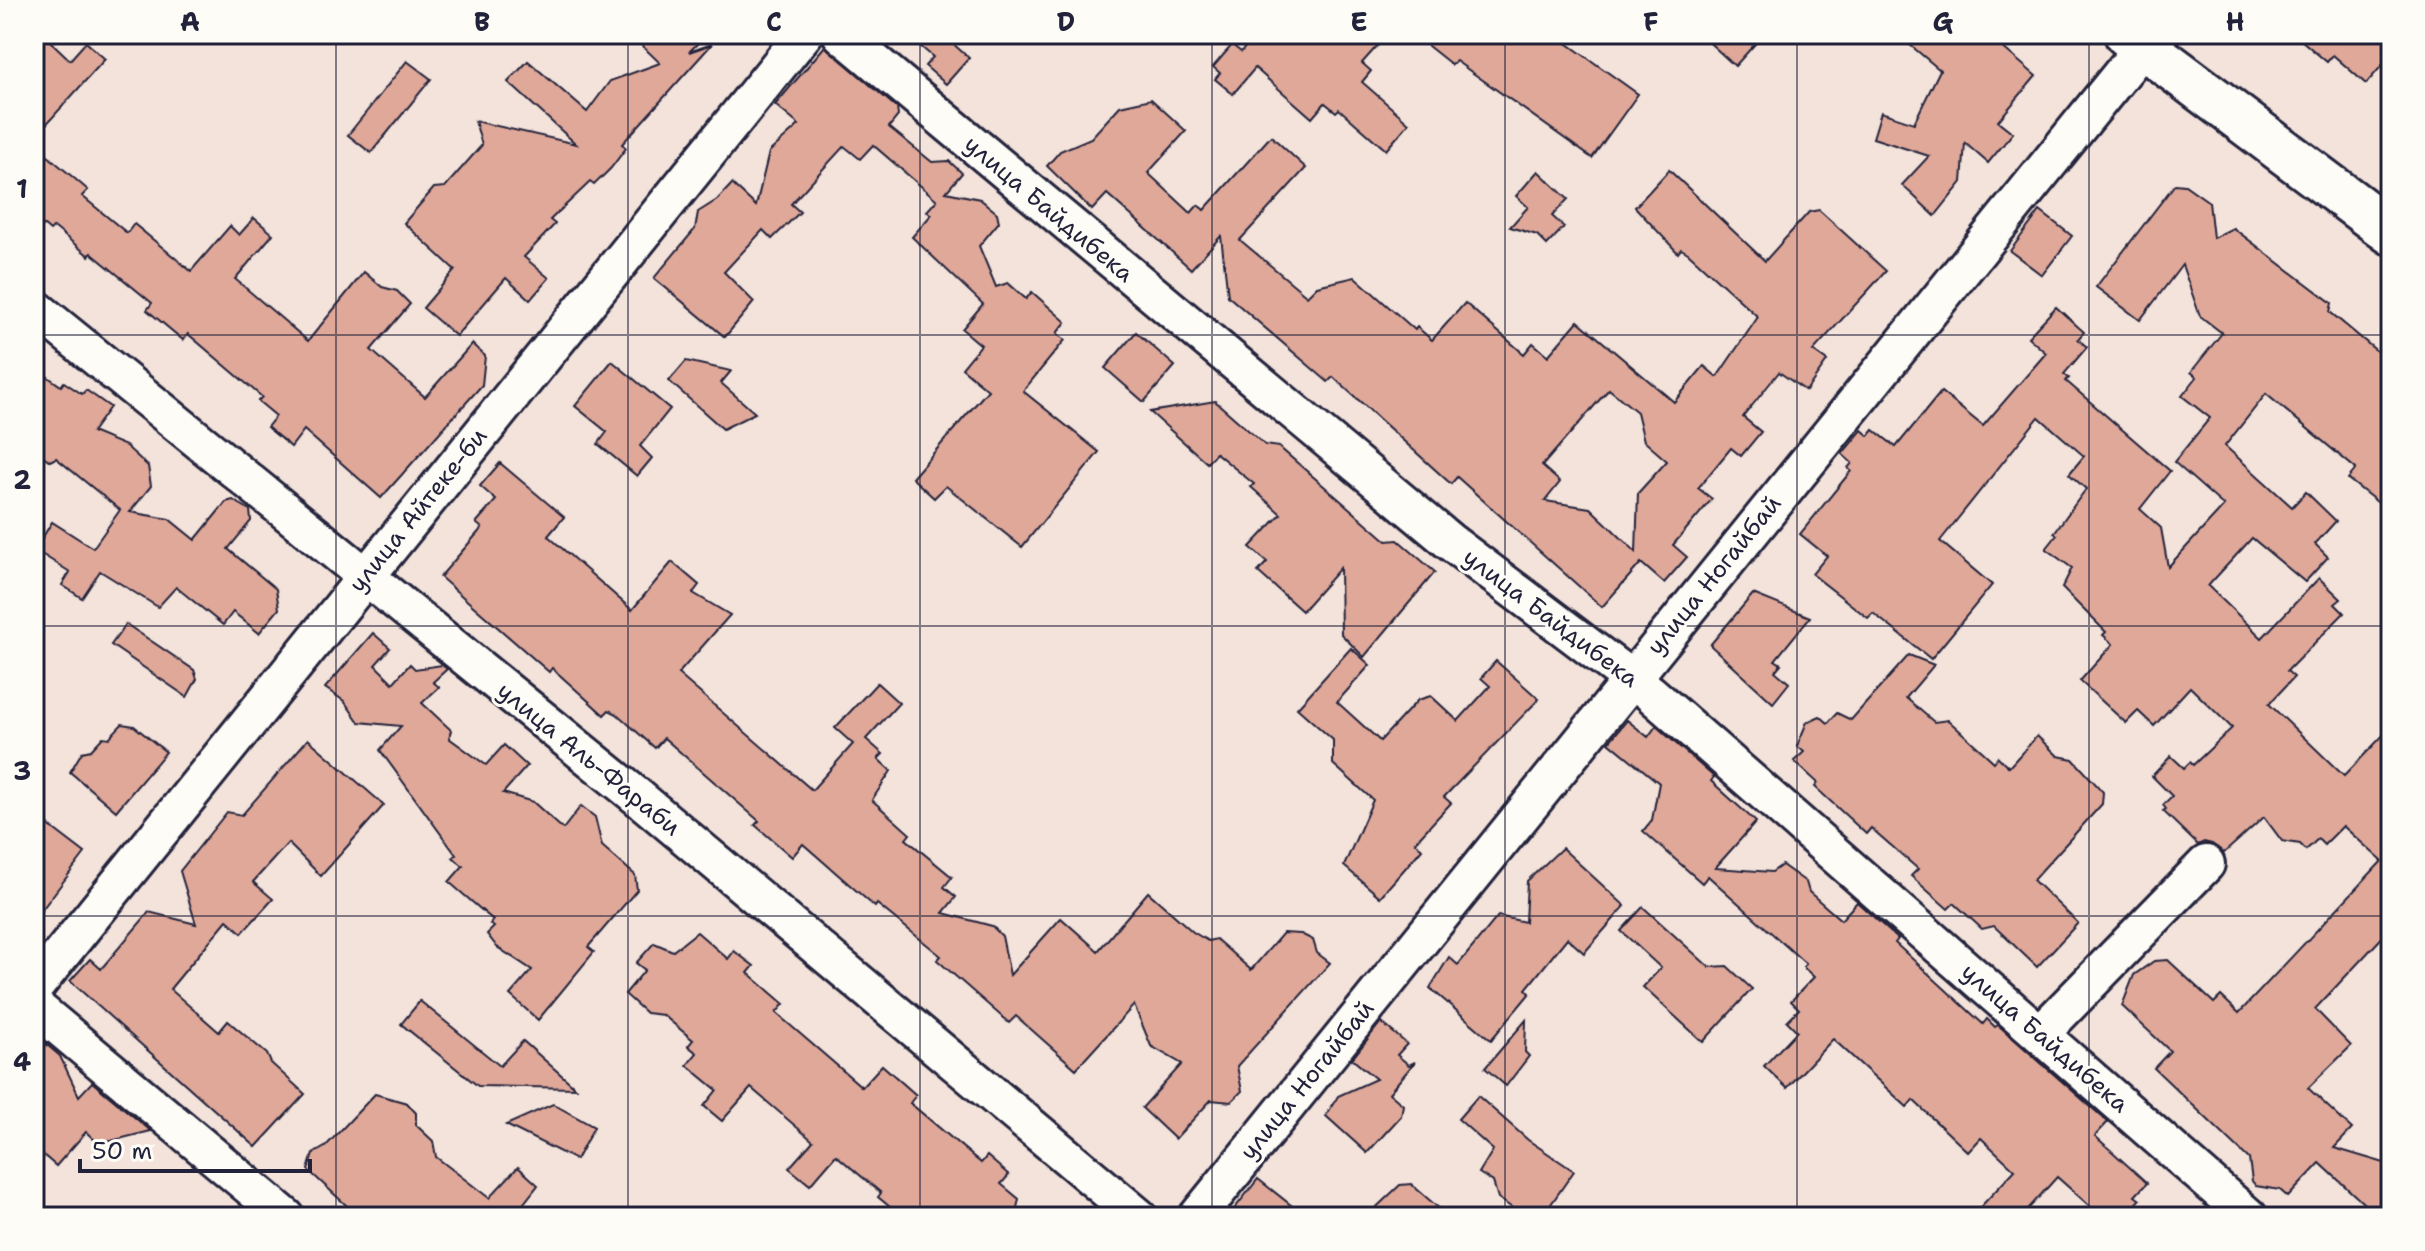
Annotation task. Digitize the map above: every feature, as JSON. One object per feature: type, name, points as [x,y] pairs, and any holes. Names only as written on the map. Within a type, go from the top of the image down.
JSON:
[{"type":"highway","points":[[2135,41],[2391,232]]},
{"type":"street","name":"улица Айтеке-би","points":[[34,988],[804,34]]},
{"type":"street","name":"улица Байдибека","points":[[841,34],[1449,541],[1650,693],[2249,1217]]},
{"type":"street","name":"улица Ногайбай","points":[[1197,1217],[1629,680],[2135,41]]},
{"type":"street","name":"улица Аль-Фараби","points":[[34,307],[639,798],[1139,1217]]},
{"type":"street","points":[[2040,1034],[2206,864]]},
{"type":"street","points":[[34,1006],[286,1217]]},
{"type":"building","points":[[34,34],[43,34],[70,60],[86,42],[105,59],[34,138]]},
{"type":"building","points":[[630,34],[707,34],[689,52],[712,44],[622,144],[626,148],[611,168],[594,185],[590,182],[550,220],[555,224],[524,257],[549,278],[530,300],[506,278],[456,336],[423,308],[455,270],[404,223],[434,188],[445,187],[482,145],[475,121],[576,144],[508,82],[528,61],[587,112],[610,81],[660,63]]},
{"type":"building","points":[[906,34],[942,34],[969,58],[946,84],[925,66],[933,57]]},
{"type":"building","points":[[1257,34],[1388,34],[1362,63],[1371,71],[1362,82],[1409,123],[1386,150],[1339,109],[1336,112],[1325,103],[1312,118],[1255,68],[1233,94],[1215,79],[1220,73],[1213,67],[1232,45],[1241,52]]},
{"type":"building","points":[[1413,34],[1554,34],[1638,94],[1592,158],[1456,61],[1452,65]]},
{"type":"building","points":[[1700,34],[1764,34],[1735,66]]},
{"type":"building","points":[[1897,34],[1987,34],[2036,76],[1998,121],[2013,133],[1988,163],[1965,143],[1962,182],[1935,216],[1902,185],[1929,156],[1873,138],[1881,112],[1914,123],[1940,70]]},
{"type":"building","points":[[2294,34],[2391,34],[2391,55],[2366,84],[2333,55],[2327,62]]},
{"type":"building","points":[[825,46],[897,108],[898,116],[889,127],[932,162],[949,161],[962,173],[946,192],[980,199],[997,213],[999,222],[979,246],[996,287],[1008,283],[1026,299],[1032,292],[1066,322],[1057,333],[1065,340],[1023,391],[1099,452],[1022,547],[946,486],[934,498],[912,478],[988,390],[962,368],[981,345],[962,329],[983,304],[912,237],[931,215],[927,211],[937,200],[873,145],[860,159],[844,146],[791,204],[800,212],[772,239],[763,230],[724,272],[754,302],[725,337],[654,278],[695,229],[698,212],[717,200],[732,184],[756,206],[769,152],[799,125],[775,105]]},
{"type":"building","points":[[407,61],[431,79],[371,153],[348,135]]},
{"type":"building","points":[[1151,99],[1186,131],[1148,173],[1191,213],[1198,205],[1204,210],[1271,136],[1306,168],[1240,240],[1307,296],[1317,286],[1355,277],[1415,330],[1417,327],[1432,340],[1465,303],[1524,354],[1533,343],[1548,356],[1578,321],[1674,402],[1704,366],[1717,377],[1758,317],[1688,253],[1681,249],[1678,253],[1635,207],[1669,170],[1765,261],[1809,212],[1819,210],[1886,271],[1813,351],[1827,361],[1806,391],[1779,372],[1743,417],[1761,432],[1741,456],[1731,448],[1698,488],[1712,499],[1673,545],[1687,557],[1664,583],[1641,563],[1602,607],[1457,477],[1451,484],[1333,377],[1328,382],[1228,296],[1221,236],[1191,269],[1107,194],[1092,210],[1047,166],[1060,151],[1091,138],[1120,106]],"holes":[[[1609,389],[1637,412],[1644,441],[1667,461],[1638,493],[1636,552],[1590,508],[1545,501],[1560,482],[1542,466]]]},
{"type":"building","points":[[34,144],[88,190],[82,196],[127,233],[134,224],[191,271],[230,226],[239,235],[254,218],[273,234],[235,279],[308,341],[364,272],[382,287],[397,291],[410,304],[371,350],[425,397],[472,344],[485,356],[482,385],[381,498],[304,430],[291,447],[267,427],[276,416],[258,401],[262,397],[188,334],[183,340],[147,310],[152,303],[91,253],[89,256],[54,227],[50,231],[34,217]]},
{"type":"building","points":[[1538,171],[1568,199],[1552,216],[1564,227],[1547,245],[1537,235],[1510,227],[1528,207],[1516,196]]},
{"type":"building","points":[[2175,184],[2185,185],[2209,202],[2213,238],[2233,228],[2332,303],[2330,312],[2391,363],[2391,513],[2348,479],[2356,469],[2266,394],[2225,446],[2292,507],[2306,492],[2336,521],[2315,544],[2328,557],[2305,582],[2252,538],[2208,586],[2262,638],[2319,578],[2341,599],[2335,604],[2344,613],[2287,671],[2294,677],[2269,704],[2344,776],[2391,727],[2391,928],[2315,1009],[2351,1046],[2308,1088],[2352,1129],[2334,1148],[2391,1165],[2391,1196],[2375,1214],[2320,1163],[2288,1197],[2280,1190],[2256,1186],[2252,1181],[2249,1159],[2154,1068],[2170,1051],[2122,1006],[2134,975],[2154,961],[2168,960],[2214,1003],[2221,996],[2239,1013],[2382,861],[2343,826],[2324,845],[2318,839],[2306,850],[2300,844],[2282,841],[2264,817],[2224,853],[2212,844],[2204,842],[2198,845],[2163,811],[2166,809],[2163,805],[2172,796],[2152,776],[2171,756],[2184,768],[2190,762],[2193,765],[2232,728],[2190,687],[2154,726],[2138,711],[2126,723],[2080,681],[2113,644],[2103,635],[2106,632],[2062,588],[2072,568],[2046,549],[2086,489],[2069,474],[2084,456],[2039,417],[1940,541],[1992,585],[1931,659],[1873,613],[1868,618],[1812,574],[1827,556],[1800,534],[1851,471],[1848,468],[1852,463],[1842,454],[1862,430],[1869,436],[1874,430],[1896,447],[1941,392],[1983,426],[2046,353],[2028,337],[2056,307],[2084,332],[2078,339],[2087,347],[2064,374],[2069,378],[2066,381],[2170,471],[2140,509],[2161,528],[2168,567],[2224,506],[2174,462],[2210,418],[2182,396],[2197,377],[2191,372],[2222,333],[2200,316],[2182,265],[2140,320],[2096,287]]},
{"type":"building","points":[[2040,211],[2072,236],[2042,275],[2010,251]]},
{"type":"building","points":[[1136,332],[1175,366],[1144,402],[1105,368]]},
{"type":"building","points":[[612,361],[670,409],[640,446],[652,458],[637,476],[598,444],[607,432],[575,406]]},
{"type":"building","points":[[686,361],[731,371],[721,383],[755,413],[723,429],[669,381]]},
{"type":"building","points":[[34,367],[61,386],[64,382],[82,394],[86,390],[110,407],[92,432],[126,446],[148,466],[151,486],[130,512],[169,519],[195,540],[226,502],[233,500],[250,510],[251,521],[228,549],[276,589],[279,609],[259,633],[233,612],[223,625],[176,587],[158,607],[100,571],[82,598],[62,585],[70,572],[35,550],[52,522],[93,548],[120,510],[56,458],[50,461],[34,449]]},
{"type":"building","points":[[1215,401],[1265,445],[1279,447],[1387,541],[1398,540],[1435,572],[1364,657],[1341,634],[1340,568],[1302,611],[1258,572],[1267,562],[1250,547],[1281,514],[1251,487],[1254,484],[1216,453],[1207,463],[1150,412]]},
{"type":"building","points":[[500,463],[564,517],[548,536],[632,610],[672,562],[699,585],[693,593],[730,615],[678,674],[812,790],[853,744],[835,728],[877,683],[899,703],[866,739],[883,754],[878,759],[891,771],[872,800],[910,834],[906,839],[952,877],[944,887],[956,897],[943,913],[992,926],[1002,936],[1010,975],[1061,918],[1098,951],[1148,892],[1193,932],[1208,941],[1216,939],[1251,970],[1283,933],[1301,934],[1313,940],[1317,953],[1330,963],[1237,1066],[1242,1091],[1231,1102],[1211,1100],[1175,1139],[1142,1108],[1182,1064],[1151,1046],[1134,1005],[1076,1069],[1016,1016],[1009,1023],[937,960],[941,956],[877,904],[875,907],[803,844],[792,857],[755,825],[759,821],[664,738],[655,748],[617,714],[609,710],[604,715],[552,668],[549,672],[440,577],[482,528],[476,523],[496,500],[480,486]]},
{"type":"building","points":[[1753,594],[1810,617],[1775,660],[1781,664],[1775,671],[1789,683],[1773,703],[1710,645]]},
{"type":"building","points":[[126,624],[194,670],[197,679],[187,697],[111,645]]},
{"type":"building","points":[[373,633],[390,648],[375,665],[393,683],[410,664],[415,669],[442,665],[447,669],[433,682],[439,687],[422,703],[451,730],[449,738],[486,765],[504,745],[527,766],[503,793],[533,802],[563,829],[581,806],[595,817],[602,846],[635,875],[637,890],[588,947],[594,952],[538,1020],[510,995],[532,970],[497,947],[487,934],[494,927],[490,924],[493,920],[449,882],[463,866],[453,857],[456,855],[380,750],[401,726],[359,722],[344,701],[325,688]]},
{"type":"building","points":[[1351,648],[1370,665],[1337,702],[1380,741],[1418,700],[1431,696],[1458,721],[1490,686],[1481,678],[1496,661],[1539,699],[1444,797],[1451,803],[1415,842],[1422,849],[1380,897],[1344,866],[1373,800],[1333,764],[1333,740],[1297,708]]},
{"type":"building","points":[[1909,655],[1934,665],[1906,698],[1934,722],[1948,720],[1994,762],[1998,757],[2009,767],[2037,736],[2058,756],[2073,759],[2103,792],[2102,804],[2033,880],[2078,923],[2037,967],[1994,926],[1982,929],[1954,903],[1948,909],[1911,876],[1918,869],[1871,828],[1866,834],[1815,787],[1818,783],[1794,761],[1804,752],[1797,746],[1807,722],[1820,716],[1828,723],[1837,713],[1851,720]]},
{"type":"building","points":[[1627,720],[1648,737],[1656,726],[1714,777],[1711,781],[1756,822],[1715,868],[1772,872],[1782,865],[1806,882],[1809,892],[1841,920],[1857,902],[1898,939],[1895,943],[1983,1024],[1987,1019],[1995,1027],[1998,1025],[2108,1122],[2095,1136],[2147,1183],[2135,1196],[2140,1200],[2125,1217],[2102,1217],[2057,1177],[2021,1217],[1971,1217],[2015,1170],[1981,1138],[1968,1152],[1913,1100],[1907,1107],[1833,1039],[1787,1088],[1764,1066],[1797,1031],[1787,1021],[1799,1009],[1791,1001],[1814,977],[1803,967],[1806,964],[1708,876],[1702,883],[1643,831],[1652,820],[1659,783],[1609,742]]},
{"type":"building","points":[[122,724],[134,726],[166,752],[116,811],[70,772],[82,752],[91,750],[103,737],[109,738]]},
{"type":"building","points":[[308,739],[384,805],[321,876],[288,843],[253,882],[273,899],[242,933],[227,920],[170,989],[219,1032],[228,1021],[267,1054],[271,1063],[305,1094],[256,1147],[70,981],[90,959],[101,969],[149,912],[196,924],[180,871],[227,812],[242,815]]},
{"type":"building","points":[[34,814],[85,853],[34,920]]},
{"type":"building","points":[[1562,848],[1625,906],[1584,953],[1567,938],[1526,989],[1530,993],[1491,1040],[1430,988],[1449,957],[1458,965],[1498,916],[1525,922],[1527,881]]},
{"type":"building","points":[[1643,907],[1709,967],[1727,966],[1752,989],[1703,1042],[1643,987],[1661,968],[1621,931]]},
{"type":"building","points":[[697,932],[728,959],[734,951],[754,966],[748,973],[784,1004],[776,1013],[862,1087],[882,1065],[916,1095],[910,1103],[981,1163],[987,1156],[1009,1175],[1001,1184],[1019,1199],[1015,1217],[902,1217],[878,1197],[881,1193],[836,1155],[810,1185],[789,1168],[813,1141],[751,1088],[722,1121],[704,1106],[717,1090],[687,1065],[697,1053],[688,1046],[693,1040],[663,1015],[646,1013],[625,994],[645,970],[636,963],[654,943],[673,951]]},
{"type":"building","points":[[420,1001],[500,1066],[523,1041],[576,1088],[478,1086],[401,1024]]},
{"type":"building","points":[[1526,1020],[1525,1052],[1529,1056],[1506,1086],[1485,1068]]},
{"type":"building","points":[[1381,1022],[1407,1044],[1397,1055],[1409,1065],[1415,1062],[1389,1093],[1403,1105],[1401,1116],[1367,1153],[1326,1116],[1338,1096],[1376,1079],[1352,1059]]},
{"type":"building","points":[[34,1034],[60,1056],[79,1096],[92,1082],[151,1131],[99,1144],[86,1132],[56,1166],[34,1147]]},
{"type":"building","points":[[375,1094],[407,1103],[416,1113],[416,1125],[433,1141],[436,1157],[489,1198],[518,1167],[538,1185],[513,1217],[359,1217],[308,1170],[313,1154],[325,1147]]},
{"type":"building","points":[[1478,1096],[1528,1140],[1574,1171],[1542,1217],[1525,1217],[1498,1198],[1493,1182],[1479,1173],[1493,1150],[1458,1119]]},
{"type":"building","points":[[553,1104],[594,1127],[576,1160],[506,1125]]},
{"type":"building","points":[[1258,1179],[1306,1217],[1228,1217]]},
{"type":"building","points":[[1411,1184],[1449,1217],[1366,1217],[1400,1185]]}]
